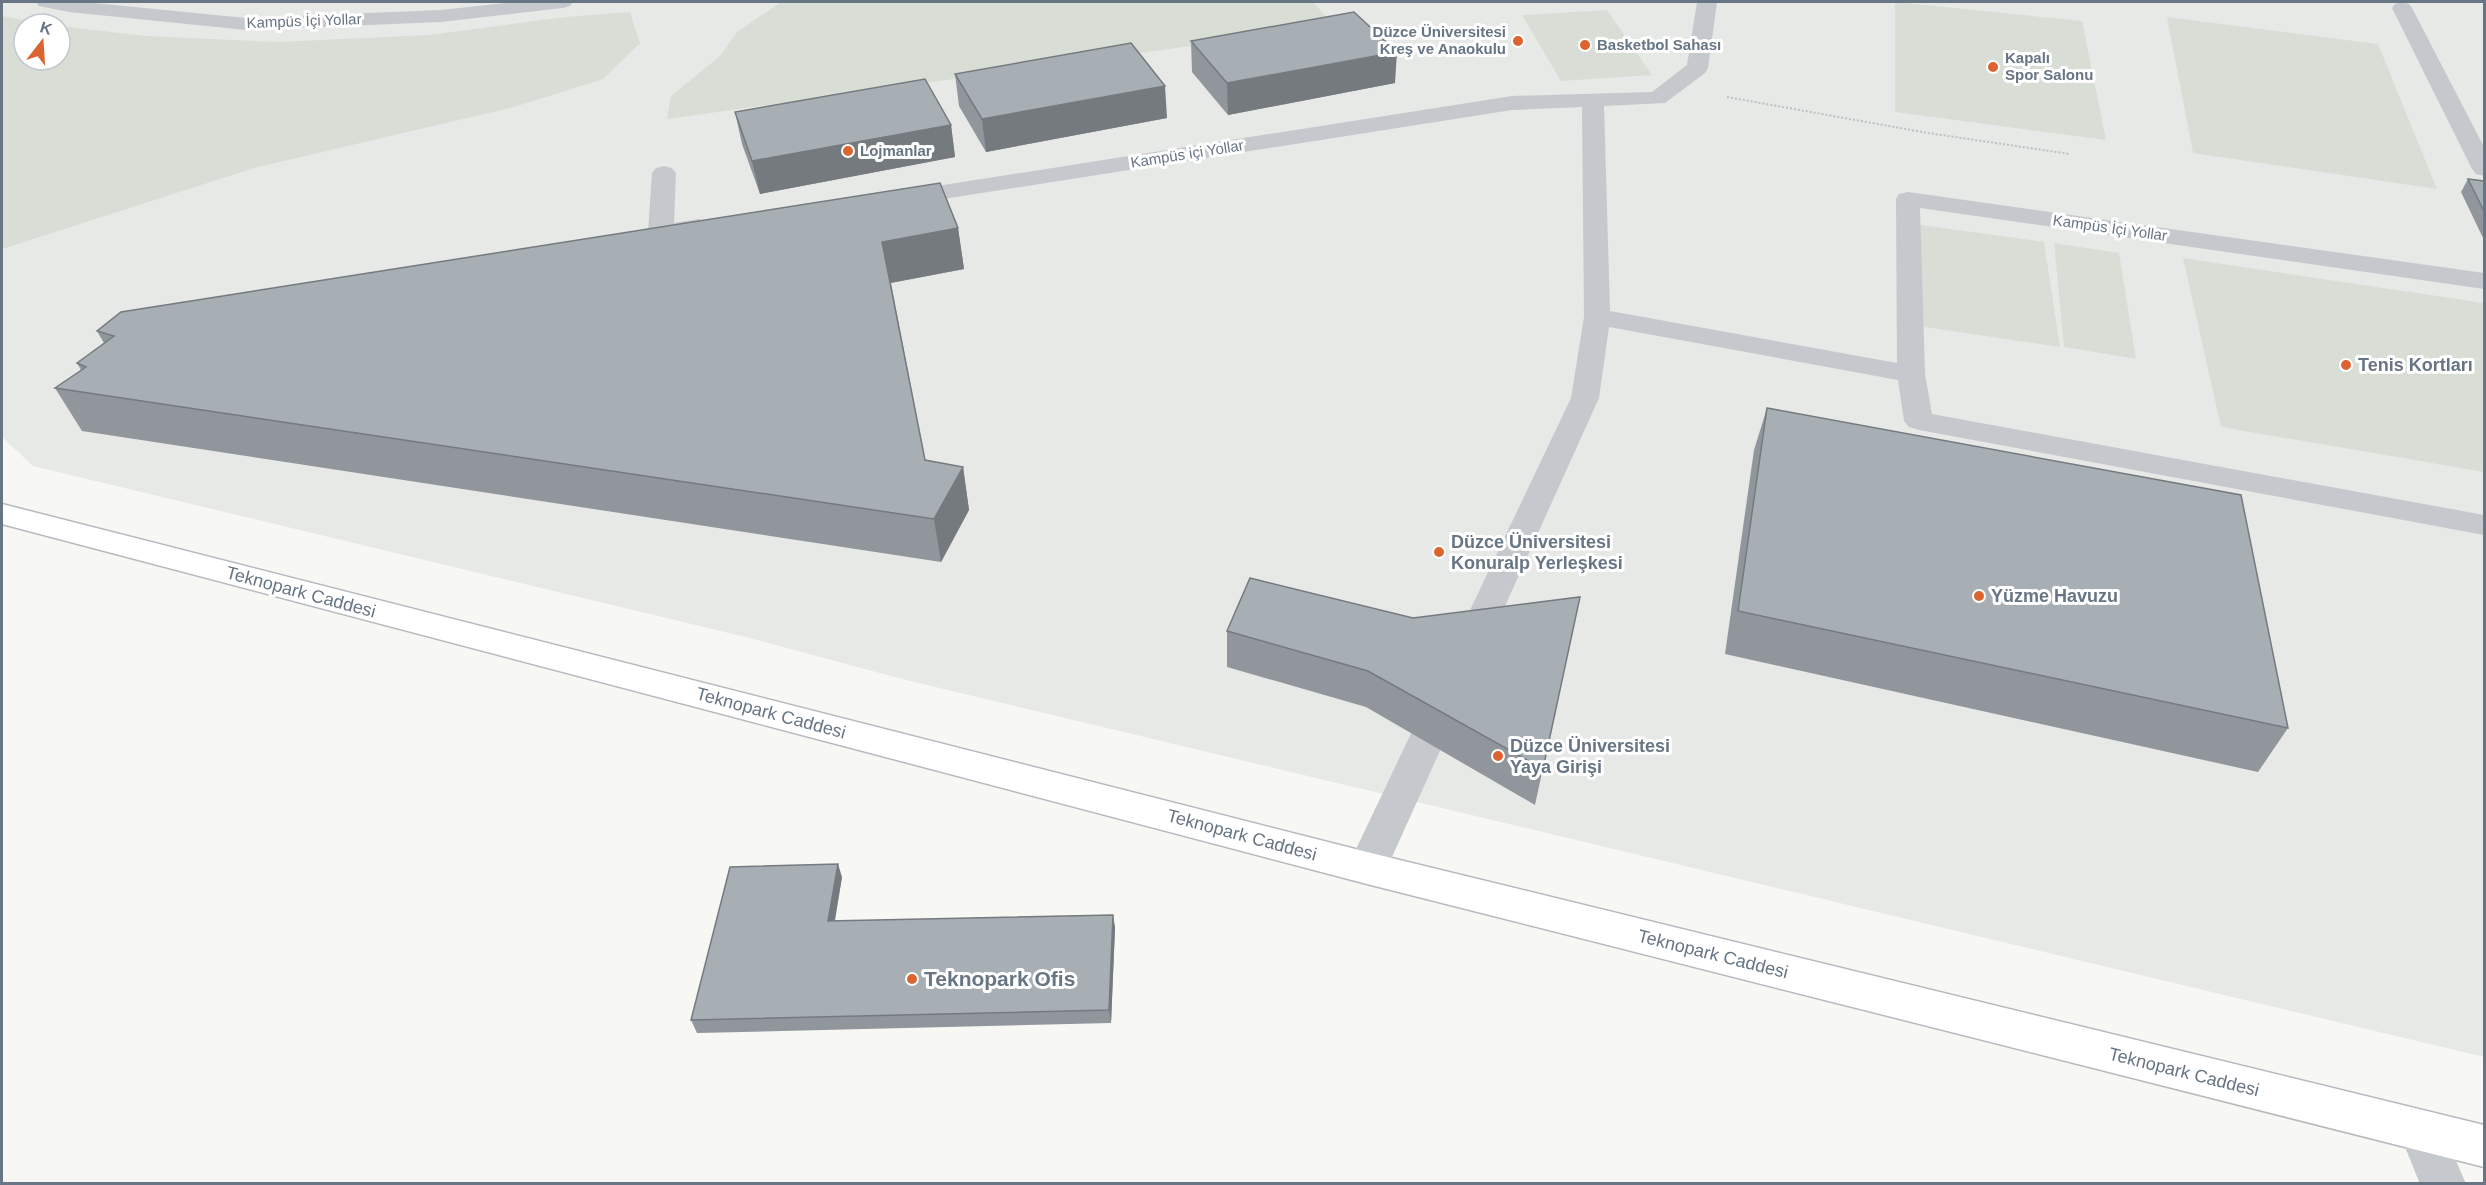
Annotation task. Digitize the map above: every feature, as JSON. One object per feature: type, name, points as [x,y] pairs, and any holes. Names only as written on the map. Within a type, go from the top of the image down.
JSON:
[{"type":"main road","name":"Teknopark Caddesi","points":[[2,514],[1367,868],[2484,1146]]},
{"type":"street","name":"Kampüs İçi Yollar","points":[[46,2],[246,24],[441,16],[563,2]]},
{"type":"street","name":"Kampüs içi Yollar","points":[[882,202],[1512,103],[1657,98],[1696,68],[1707,2]]},
{"type":"street","points":[[2402,8],[2484,170]]},
{"type":"street","points":[[1367,868],[1585,398],[1597,317],[1593,100]]},
{"type":"street","points":[[664,173],[662,232],[720,224]]},
{"type":"street","name":"Kampüs İçi Yollar","points":[[2484,281],[1908,200],[1911,374],[1919,421],[2484,525]]},
{"type":"street","points":[[1597,317],[1911,374]]},
{"type":"street","points":[[2421,1132],[2443,1184]]},
{"type":"path","points":[[1674,85],[1752,103],[2070,154]]},
{"type":"shaded area","name":"Düzce Üniversitesi Konuralp Yerleşkesi","points":[[2,2],[2484,2],[2484,1057],[902,679],[754,639],[33,466],[2,437]]},
{"type":"shaded area","points":[[781,2],[1313,2],[1334,26],[667,119],[671,96],[720,56],[737,32]]},
{"type":"shaded area","name":"Kapalı Spor Salonu","points":[[1895,2],[2082,21],[2106,140],[1895,112]]},
{"type":"shaded area","name":"Basketbol Sahası","points":[[1607,10],[1652,75],[1561,81],[1522,15]]},
{"type":"shaded area","points":[[630,12],[640,43],[603,79],[514,107],[254,168],[2,249],[2,16],[12,18],[12,72],[72,72],[72,27],[146,36],[277,42],[429,35],[565,17]]},
{"type":"shaded area","points":[[2167,17],[2378,44],[2437,189],[2193,153]]},
{"type":"shaded area","points":[[1914,224],[2044,242],[2060,347],[1918,326]]},
{"type":"shaded area","points":[[2054,243],[2119,253],[2136,359],[2064,347]]},
{"type":"shaded area","name":"Tenis Kortları","points":[[2183,258],[2484,303],[2484,472],[2221,427]]},
{"type":"building","points":[[1354,12],[1397,52],[1227,83],[1191,41]]},
{"type":"building","points":[[1131,43],[1165,86],[982,119],[955,74]]},
{"type":"building","points":[[925,79],[951,125],[752,161],[735,112]]},
{"type":"building","points":[[2468,179],[2484,181],[2484,211]]},
{"type":"building","points":[[940,183],[958,228],[882,242],[925,460],[963,467],[934,519],[55,388],[86,367],[77,363],[114,336],[97,331],[121,312]]},
{"type":"building","name":"Yüzme Havuzu","points":[[1767,408],[2241,495],[2288,728],[1738,611]]},
{"type":"building","points":[[1250,578],[1413,618],[1580,597],[1543,769],[1368,671],[1227,631]]},
{"type":"building","name":"Teknopark Ofis","points":[[838,864],[828,921],[1113,915],[1109,1010],[691,1020],[730,867]]},
{"type":"place","name":"Düzce Üniversitesi Kreş ve Anaokulu","points":[[1518,41]]},
{"type":"place","name":"Basketbol Sahası","points":[[1585,45]]},
{"type":"place","name":"Kapalı Spor Salonu","points":[[1993,67]]},
{"type":"place","name":"Lojmanlar","points":[[848,151]]},
{"type":"place","name":"Tenis Kortları","points":[[2346,365]]},
{"type":"place","name":"Düzce Üniversitesi Konuralp Yerleşkesi","points":[[1439,552]]},
{"type":"place","name":"Yüzme Havuzu","points":[[1979,596]]},
{"type":"place","name":"Düzce Üniversitesi Yaya Girişi","points":[[1498,756]]},
{"type":"place","name":"Teknopark Ofis","points":[[912,979]]}]
